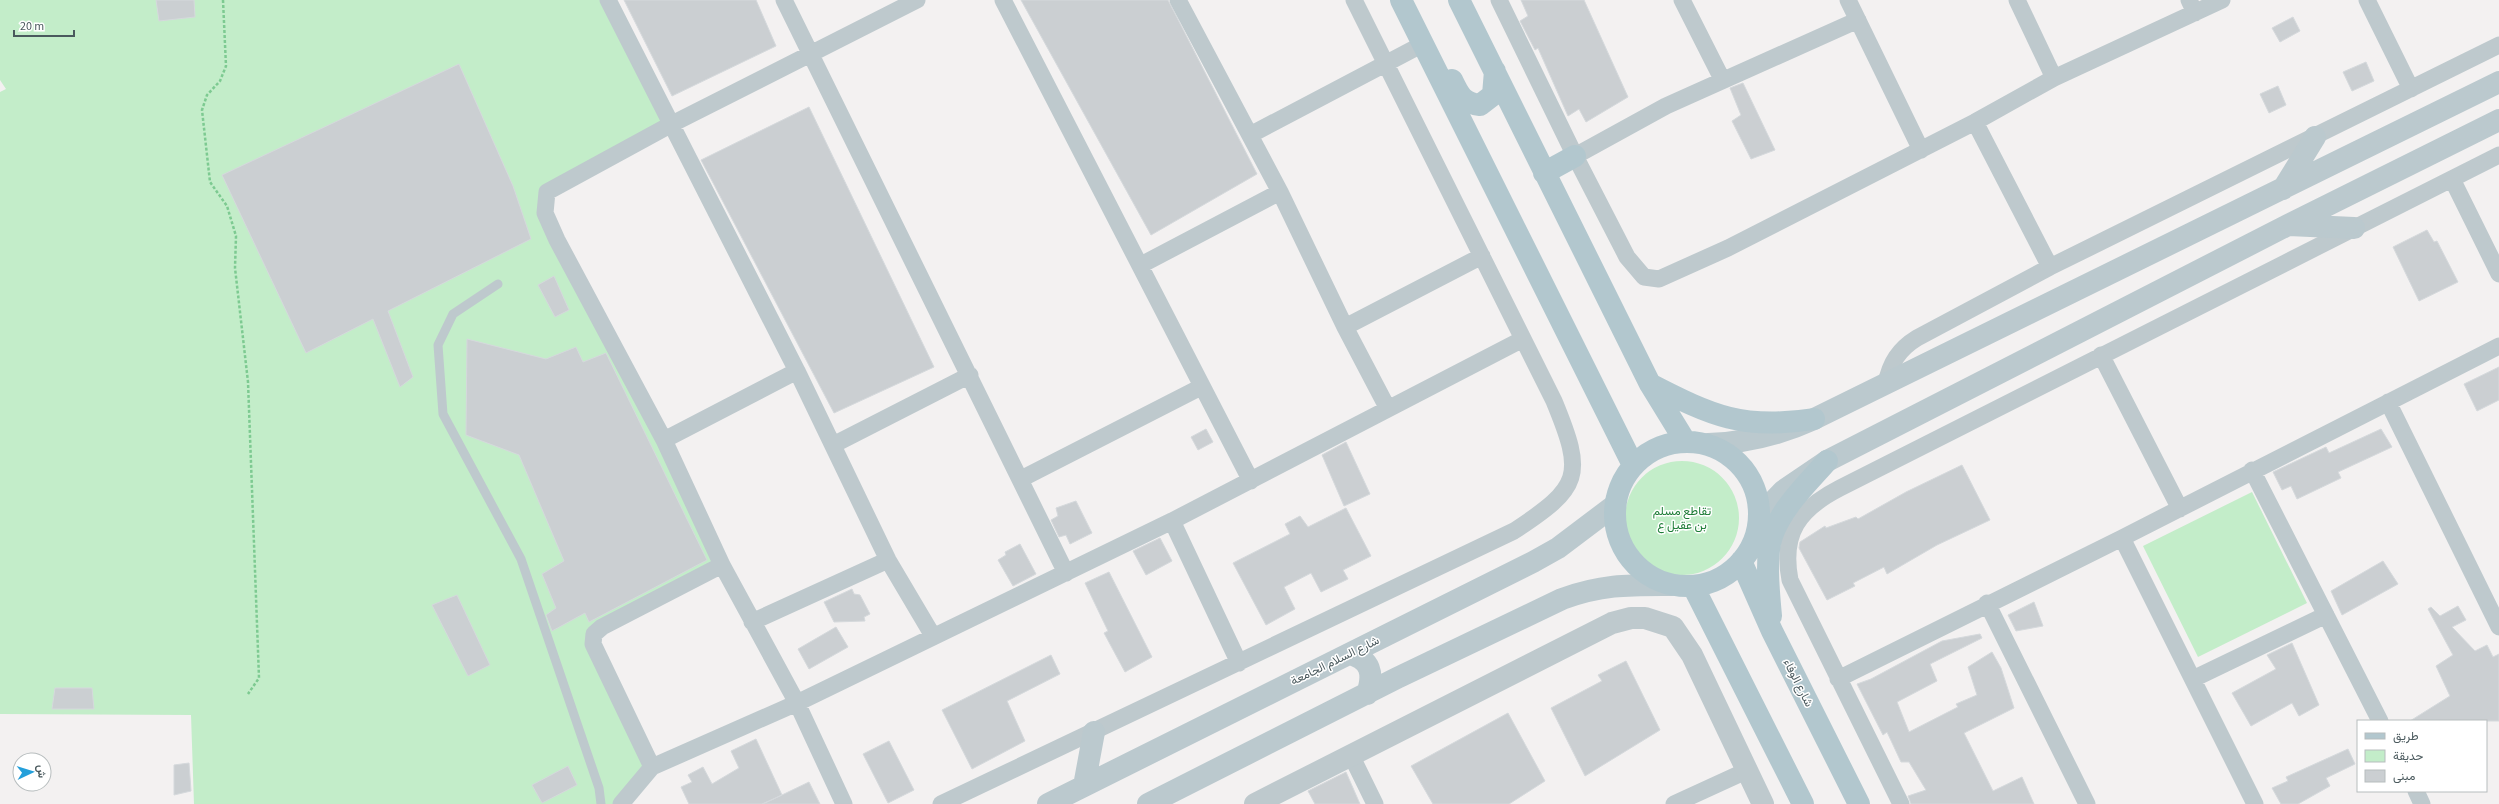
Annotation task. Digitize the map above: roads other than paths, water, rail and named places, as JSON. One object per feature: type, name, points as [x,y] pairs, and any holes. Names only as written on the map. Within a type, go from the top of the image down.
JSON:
[{"type":"main road","points":[[1460,0],[1544,173],[1650,384],[1685,441]]},
{"type":"main road","points":[[1403,4],[1423,25],[1460,97],[1471,104],[1480,105],[1486,101],[1493,95],[1495,71]]},
{"type":"main road","points":[[1403,4],[1634,465]]},
{"type":"main road","points":[[1803,804],[1682,585],[1652,577],[1635,564],[1623,547],[1616,527],[1615,505],[1621,483],[1634,465],[1648,453],[1666,444],[1685,441],[1708,444],[1729,444],[1772,436],[1814,419],[2499,82]]},
{"type":"main road","points":[[1759,516],[1783,491],[1826,461],[2288,225],[2499,120]]},
{"type":"main road","points":[[2283,189],[2315,136]]},
{"type":"main road","points":[[1544,173],[1575,156]]},
{"type":"main road","points":[[2288,225],[2354,228]]},
{"type":"main road","points":[[1650,384],[1715,415],[1747,422],[1781,424],[1814,419]]},
{"type":"main road","points":[[1148,804],[1555,602],[1589,589],[1612,586],[1682,585],[1711,582],[1727,574],[1741,562],[1754,540],[1759,516],[1755,492],[1745,472],[1729,455],[1708,444]]},
{"type":"main road","points":[[1772,631],[1769,594],[1771,537],[1784,511],[1826,461]]},
{"type":"main road","name":"شارع السلام الجامعة","points":[[1048,804],[1533,562],[1558,548],[1615,505]]},
{"type":"main road","name":"شارع الوفاء","points":[[1741,562],[1772,631],[1859,804]]},
{"type":"main road","points":[[1349,654],[1358,656],[1369,665],[1372,675],[1367,694]]},
{"type":"main road","points":[[1084,786],[1094,732]]},
{"type":"street","points":[[608,0],[797,371],[888,560],[933,636]]},
{"type":"street","points":[[784,0],[970,375],[1066,573]]},
{"type":"street","points":[[844,804],[797,703],[722,565],[664,440],[557,240],[545,213],[547,192],[670,124],[810,52],[917,0]]},
{"type":"street","points":[[1003,0],[1141,265],[1201,387],[1251,481]]},
{"type":"street","points":[[1178,0],[1280,192],[1345,327],[1388,409]]},
{"type":"street","points":[[941,804],[1514,531],[1551,506],[1571,483],[1573,458],[1568,435],[1557,408],[1354,0]]},
{"type":"street","points":[[1498,0],[1627,257],[1644,277],[1659,279],[1728,248],[1921,150],[2192,6],[2222,0]]},
{"type":"street","points":[[1682,0],[1722,79]]},
{"type":"street","points":[[1848,0],[1921,150]]},
{"type":"street","points":[[2017,0],[2054,78]]},
{"type":"street","points":[[2367,0],[2411,89]]},
{"type":"street","points":[[1575,156],[1666,106],[1722,79],[1858,20]]},
{"type":"street","points":[[1250,135],[1423,44]]},
{"type":"street","points":[[1886,384],[1894,360],[1908,344],[2050,267],[2499,45]]},
{"type":"street","points":[[1975,122],[2050,267]]},
{"type":"street","points":[[1901,804],[1790,580],[1787,547],[1792,532],[1800,518],[1811,505],[1824,496],[2101,355],[2499,155]]},
{"type":"street","points":[[2452,179],[2499,274]]},
{"type":"street","points":[[1141,265],[1280,192]]},
{"type":"street","points":[[1345,327],[1482,256]]},
{"type":"street","points":[[622,804],[652,767],[797,703],[933,636],[1172,522],[1523,339]]},
{"type":"street","points":[[1838,679],[1987,603],[2180,509],[2252,470],[2499,346]]},
{"type":"street","points":[[2101,355],[2180,509]]},
{"type":"street","points":[[664,440],[797,371]]},
{"type":"street","points":[[833,445],[970,375]]},
{"type":"street","points":[[1021,479],[1201,387]]},
{"type":"street","points":[[2388,402],[2499,627]]},
{"type":"street","points":[[2252,470],[2379,720]]},
{"type":"street","points":[[1172,522],[1239,663]]},
{"type":"street","points":[[2122,538],[2255,804]]},
{"type":"street","points":[[752,622],[888,560]]},
{"type":"street","points":[[652,767],[593,644],[594,634],[602,627],[722,565]]},
{"type":"street","points":[[1987,603],[2087,804]]},
{"type":"street","points":[[2193,679],[2326,615]]},
{"type":"street","points":[[1255,804],[1612,624],[1632,618],[1645,618],[1673,627],[1692,655],[1763,804]]},
{"type":"street","points":[[1351,755],[1375,804]]},
{"type":"street","points":[[1674,804],[1746,771]]},
{"type":"street","points":[[2416,792],[2422,804]]},
{"type":"lane","points":[[498,284],[452,314],[438,345],[443,414],[522,559],[599,788],[601,804]]},
{"type":"park label","name":"تقاطع مسلم بن عقيل ع","points":[[1682,518]]}]
